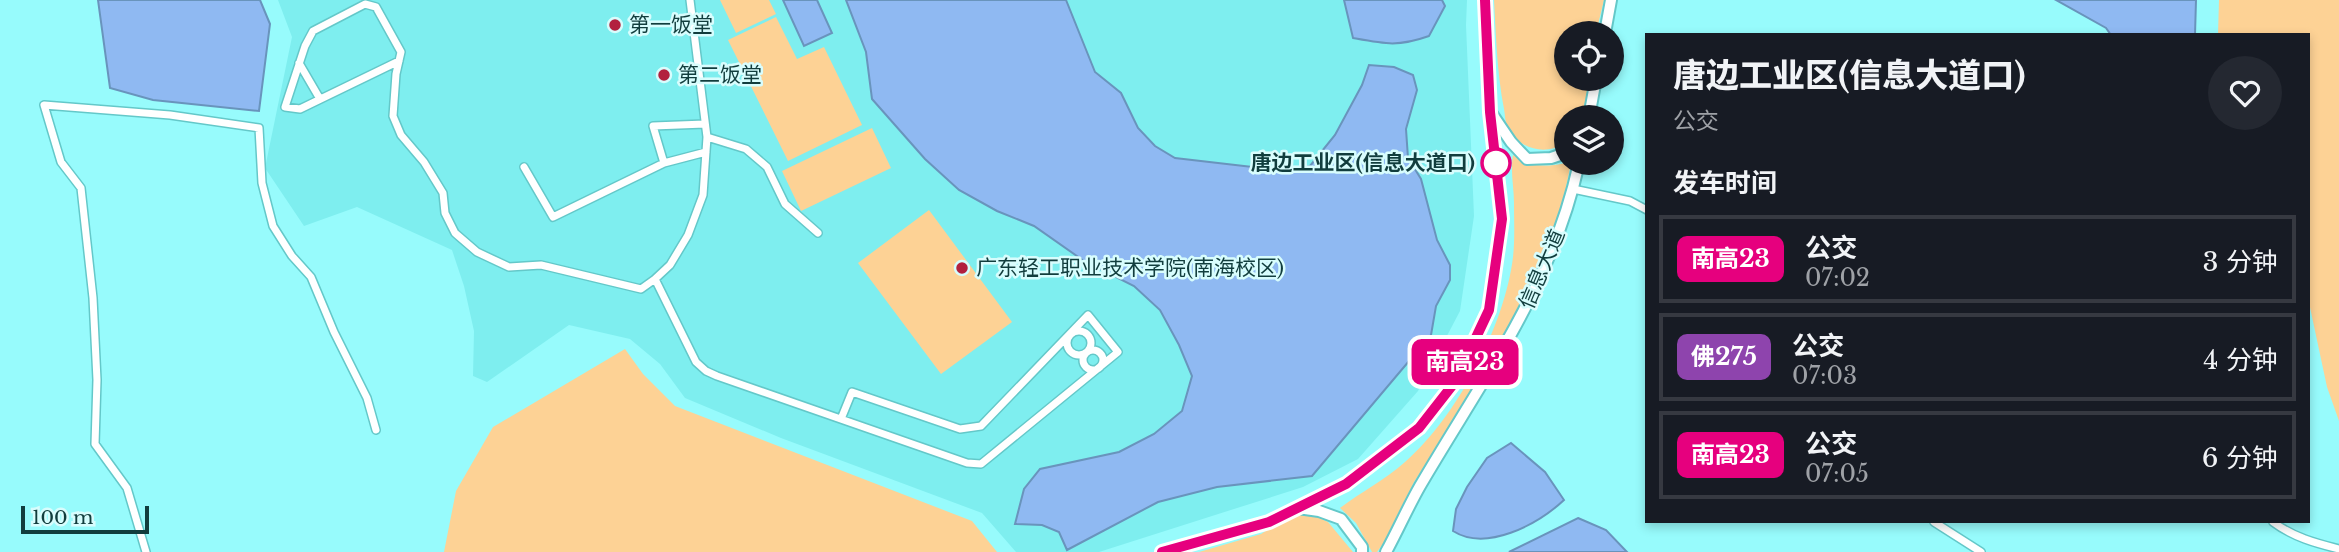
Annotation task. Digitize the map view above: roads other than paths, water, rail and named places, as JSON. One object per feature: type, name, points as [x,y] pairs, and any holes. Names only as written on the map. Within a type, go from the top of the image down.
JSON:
[{"type":"main road","name":"信息大道","points":[[1162,552],[1269,522],[1346,484],[1419,428],[1455,382],[1489,310],[1502,219],[1490,112],[1485,0]]},
{"type":"main road","points":[[1607,21],[1611,0]]},
{"type":"main road","points":[[1490,112],[1527,159],[1554,157]]},
{"type":"main road","name":"信息大道","points":[[1387,552],[1419,488],[1520,321],[1554,247],[1576,175]]},
{"type":"main road","points":[[1296,508],[1319,511],[1341,519],[1362,547],[1362,552]]},
{"type":"street","points":[[399,61],[300,109],[285,107],[313,31],[365,4],[376,7],[401,52],[393,116],[401,135],[424,162],[443,193],[445,213],[455,233],[477,252],[509,267],[541,265],[641,289],[670,265],[688,235],[703,195],[706,137],[690,0]]},
{"type":"street","points":[[299,63],[320,99]]},
{"type":"street","points":[[146,552],[127,488],[95,444],[97,380],[93,298],[81,188],[61,162],[44,105],[170,115],[259,128],[262,183],[273,226],[292,256],[311,277],[334,332],[367,398],[376,430]]},
{"type":"street","points":[[664,163],[653,126],[705,124]]},
{"type":"street","points":[[706,137],[746,149],[767,167],[786,204],[818,233]]},
{"type":"street","points":[[524,167],[553,217],[664,163],[706,152]]},
{"type":"street","points":[[1573,189],[1630,201],[1645,209]]},
{"type":"street","points":[[655,279],[696,362],[706,371],[841,419],[967,463],[981,464],[1118,352],[1088,315],[981,426],[960,429],[852,392],[841,419]]},
{"type":"street","points":[[1072,333],[1067,343],[1070,350],[1080,354],[1086,351],[1097,350],[1102,355],[1100,368],[1094,370],[1085,366],[1083,357],[1086,351],[1090,344],[1089,337],[1083,332],[1072,333]]},
{"type":"street","points":[[1936,523],[1981,552]]},
{"type":"street","points":[[2274,523],[2310,542],[2339,550]]},
{"type":"place","name":"第一饭堂","points":[[615,25]]},
{"type":"place","name":"第二饭堂","points":[[664,75]]},
{"type":"place","name":"唐边工业区(信息大道口)","points":[[1496,163]]},
{"type":"place","name":"广东轻工职业技术学院(南海校区)","points":[[962,268]]}]
